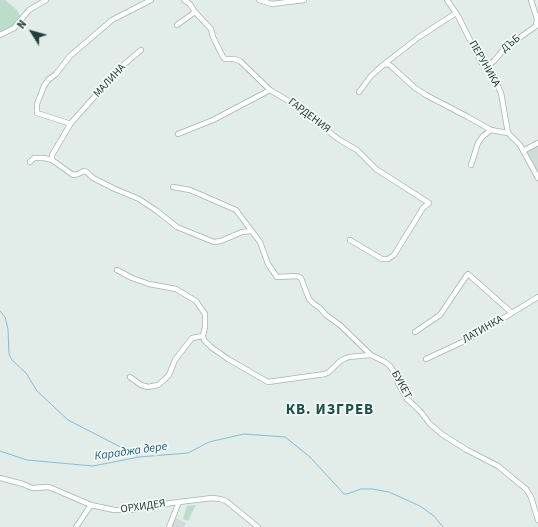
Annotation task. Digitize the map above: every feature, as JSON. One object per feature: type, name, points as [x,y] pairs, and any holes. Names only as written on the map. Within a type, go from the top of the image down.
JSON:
[{"type":"street","points":[[0,35],[14,28],[29,10],[46,0]]},
{"type":"street","points":[[52,160],[52,155],[71,123],[37,112],[37,104],[44,86],[48,80],[56,74],[70,56],[94,34],[112,20],[151,0]]},
{"type":"street","points":[[177,25],[195,12],[190,4],[184,0]]},
{"type":"street","points":[[259,0],[272,4],[304,0]]},
{"type":"street","name":"ПЕРУНИКА","points":[[446,0],[456,13],[481,62],[486,67],[501,93],[508,133]]},
{"type":"street","name":"ДЪБ","points":[[486,67],[494,62],[505,48],[536,26],[537,19],[530,0]]},
{"type":"street","name":"ГАРДЕНИЯ","points":[[195,12],[211,29],[213,38],[225,59],[240,61],[270,90],[297,106],[338,139],[357,150],[376,169],[429,203],[423,208],[394,255],[388,259],[382,259],[350,240]]},
{"type":"street","points":[[359,92],[368,79],[389,59],[456,13]]},
{"type":"street","name":"МАЛИНА","points":[[71,123],[121,67],[141,50]]},
{"type":"street","points":[[383,65],[388,64],[391,66],[415,88],[426,95],[491,130],[508,133],[520,145],[538,178]]},
{"type":"street","points":[[178,134],[212,120],[270,90]]},
{"type":"street","points":[[471,165],[478,143],[483,136],[491,130]]},
{"type":"street","points":[[523,151],[538,143]]},
{"type":"street","points":[[30,162],[34,158],[40,157],[52,160],[73,175],[84,171],[87,172],[93,178],[139,199],[157,211],[176,227],[201,238],[214,242],[221,241],[242,232],[251,231],[236,210],[190,190],[173,187]]},
{"type":"street","name":"БУКЕТ","points":[[251,231],[260,242],[268,264],[277,277],[297,276],[301,278],[310,299],[314,304],[340,325],[371,355],[390,366],[407,399],[420,411],[430,424],[467,450],[498,466],[526,489],[531,497],[538,520]]},
{"type":"street","points":[[117,270],[137,280],[176,289],[196,301],[205,314],[204,340],[228,359],[268,382],[325,374],[344,358],[371,355]]},
{"type":"street","points":[[414,332],[440,315],[468,274],[512,313]]},
{"type":"street","name":"ЛАТИНКА","points":[[426,359],[471,338],[538,297]]},
{"type":"street","points":[[130,377],[141,385],[148,387],[158,385],[169,375],[175,360],[192,338],[203,336]]},
{"type":"street","name":"ОРХИДЕЯ","points":[[0,478],[32,488],[49,487],[91,505],[121,511],[154,505],[220,498],[226,501],[258,527]]},
{"type":"street","points":[[169,527],[179,502]]},
{"type":"street","points":[[76,527],[91,505]]},
{"type":"shaded area","points":[[538,143],[538,178],[523,151]]},
{"type":"shaded area","points":[[176,518],[186,523],[184,527],[172,527]]},
{"type":"green space","points":[[0,0],[5,0],[17,10],[21,17],[14,27],[0,36]]},
{"type":"green space","points":[[196,505],[188,521],[183,519],[187,506]]},
{"type":"waterway","points":[[0,311],[5,317],[8,329],[9,354],[12,360],[26,373],[37,391],[68,420],[138,456]]},
{"type":"waterway","name":"Караджа дере","points":[[0,451],[27,460],[93,466],[139,457],[188,453],[209,442],[244,434],[285,437],[310,457],[344,494],[361,489],[389,492],[420,506],[434,516],[443,527]]},
{"type":"district","name":"КВ. ИЗГРЕВ","points":[[330,411]]}]
